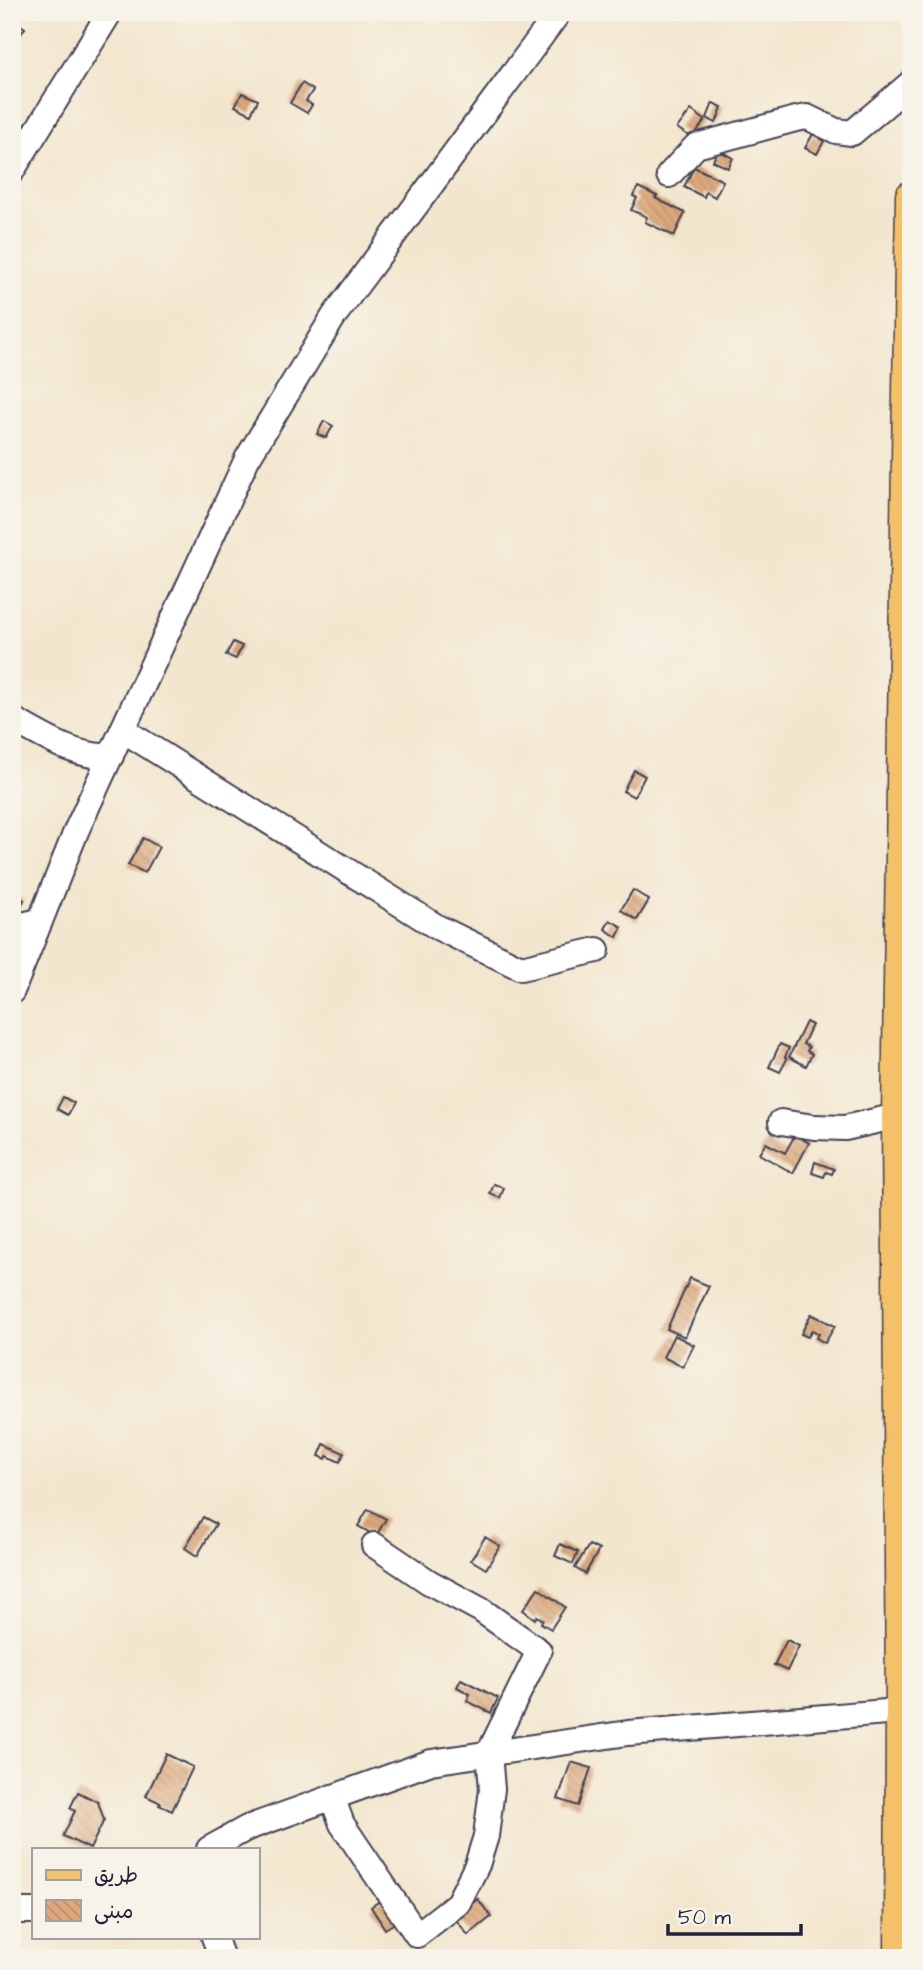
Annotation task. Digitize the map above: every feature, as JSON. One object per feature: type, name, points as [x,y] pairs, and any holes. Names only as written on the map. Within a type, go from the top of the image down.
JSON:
[{"type":"main road","points":[[900,1958],[906,1710],[897,1116],[911,196]]},
{"type":"street","points":[[12,171],[110,12]]},
{"type":"street","points":[[12,991],[77,829],[254,447],[334,316],[559,12]]},
{"type":"street","points":[[670,175],[696,146],[796,119],[807,117],[836,131],[852,133],[911,83]]},
{"type":"street","points":[[12,719],[51,740],[92,757],[111,755]]},
{"type":"street","points":[[123,730],[437,927],[522,968],[597,950]]},
{"type":"street","points":[[12,927],[40,921]]},
{"type":"street","points":[[781,1122],[814,1128],[845,1128],[897,1116]]},
{"type":"street","points":[[332,1797],[342,1824],[417,1935],[458,1903],[477,1865],[486,1836],[491,1800],[489,1753],[539,1651],[481,1610],[429,1582],[374,1545]]},
{"type":"street","points":[[211,1848],[247,1828],[431,1762],[628,1733],[906,1710]]},
{"type":"street","points":[[12,1911],[32,1911]]},
{"type":"street","points":[[214,1938],[222,1958]]},
{"type":"building","points":[[12,19],[25,28],[12,47]]},
{"type":"building","points":[[302,83],[313,90],[306,101],[312,105],[307,113],[290,103]]},
{"type":"building","points":[[242,93],[258,100],[251,114],[235,106]]},
{"type":"building","points":[[713,103],[722,107],[716,123],[707,118]]},
{"type":"building","points":[[691,110],[705,120],[692,138],[677,128]]},
{"type":"building","points":[[813,134],[824,141],[817,154],[805,148]]},
{"type":"building","points":[[718,150],[733,158],[728,168],[713,161]]},
{"type":"building","points":[[694,167],[723,181],[715,197],[706,192],[704,197],[684,187]]},
{"type":"building","points":[[638,187],[685,213],[674,236],[645,222],[647,217],[631,210],[637,198],[633,196]]},
{"type":"building","points":[[324,421],[333,426],[326,438],[317,434]]},
{"type":"building","points":[[233,642],[242,646],[236,659],[226,655]]},
{"type":"building","points":[[634,770],[645,776],[634,797],[623,791]]},
{"type":"building","points":[[143,838],[159,847],[145,873],[128,865]]},
{"type":"building","points":[[633,890],[649,900],[637,920],[621,910]]},
{"type":"building","points":[[12,894],[24,900],[14,919],[12,918]]},
{"type":"building","points":[[610,920],[622,927],[617,937],[605,929]]},
{"type":"building","points":[[806,1022],[812,1025],[803,1044],[809,1047],[807,1051],[812,1054],[806,1066],[789,1057]]},
{"type":"building","points":[[780,1044],[789,1048],[780,1072],[769,1067]]},
{"type":"building","points":[[63,1097],[74,1103],[68,1115],[57,1109]]},
{"type":"building","points":[[795,1135],[809,1143],[793,1173],[759,1154],[766,1143],[785,1153]]},
{"type":"building","points":[[815,1162],[834,1169],[832,1174],[826,1172],[824,1177],[812,1173]]},
{"type":"building","points":[[494,1184],[504,1188],[500,1198],[490,1194]]},
{"type":"building","points":[[690,1278],[709,1286],[685,1337],[667,1329]]},
{"type":"building","points":[[811,1314],[835,1326],[825,1343],[816,1338],[819,1334],[812,1330],[808,1337],[801,1334]]},
{"type":"building","points":[[674,1335],[694,1345],[683,1367],[663,1357]]},
{"type":"building","points":[[324,1444],[344,1453],[340,1462],[327,1456],[326,1459],[319,1456]]},
{"type":"building","points":[[368,1509],[386,1519],[376,1536],[358,1526]]},
{"type":"building","points":[[203,1517],[216,1524],[197,1556],[185,1548]]},
{"type":"building","points":[[485,1537],[500,1546],[486,1569],[471,1560]]},
{"type":"building","points":[[560,1544],[578,1552],[573,1564],[555,1556]]},
{"type":"building","points":[[589,1545],[599,1550],[585,1574],[575,1568]]},
{"type":"building","points":[[538,1588],[565,1607],[551,1629],[541,1623],[543,1620],[537,1616],[535,1619],[523,1610]]},
{"type":"building","points":[[787,1640],[799,1646],[787,1671],[774,1665]]},
{"type":"building","points":[[461,1679],[498,1698],[491,1713],[467,1701],[470,1694],[457,1687]]},
{"type":"building","points":[[166,1754],[193,1767],[172,1811],[146,1796]]},
{"type":"building","points":[[571,1762],[591,1768],[578,1806],[558,1799]]},
{"type":"building","points":[[78,1792],[98,1802],[104,1820],[90,1848],[63,1836],[75,1811],[70,1808]]},
{"type":"building","points":[[384,1898],[398,1921],[385,1929],[371,1907]]},
{"type":"building","points":[[478,1899],[491,1917],[468,1935],[454,1917]]}]
